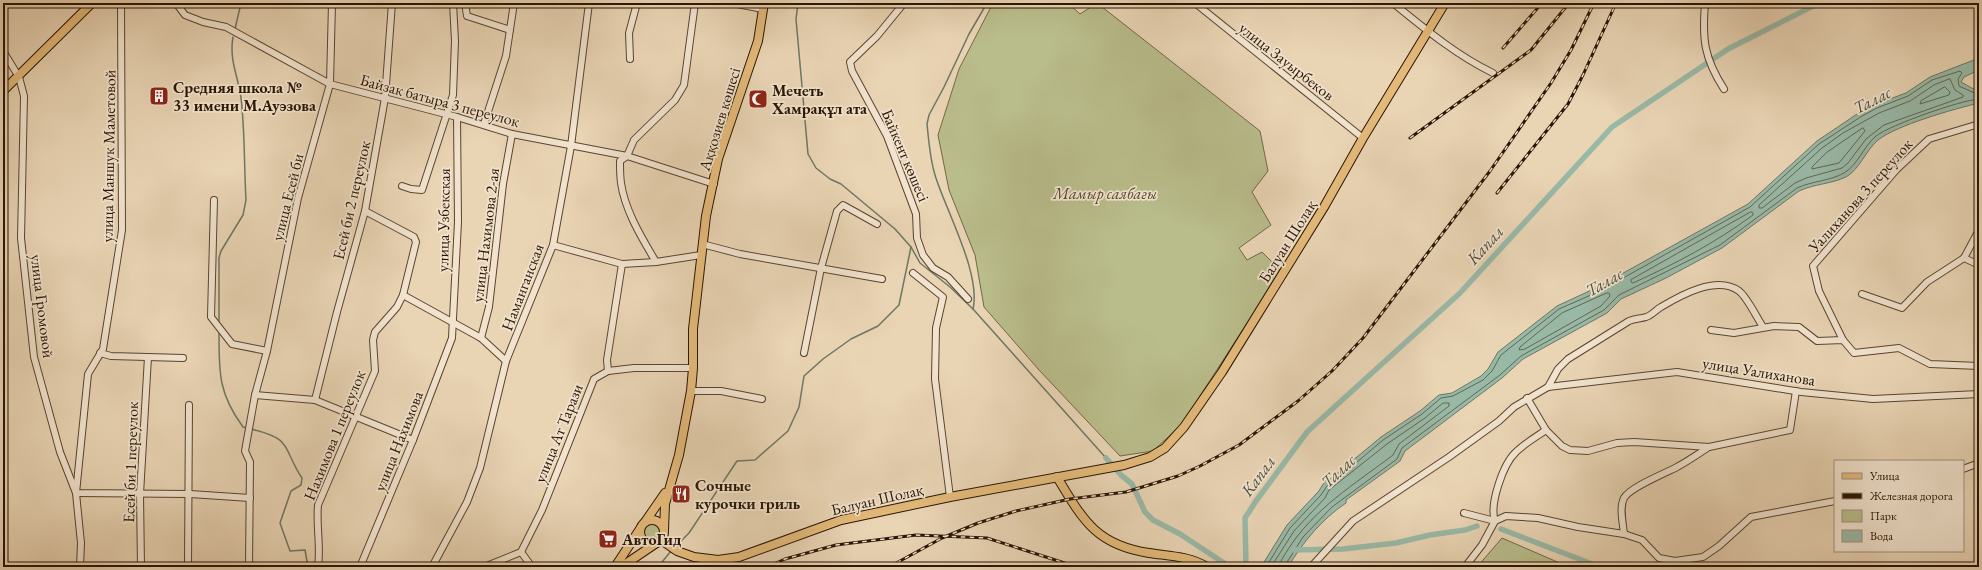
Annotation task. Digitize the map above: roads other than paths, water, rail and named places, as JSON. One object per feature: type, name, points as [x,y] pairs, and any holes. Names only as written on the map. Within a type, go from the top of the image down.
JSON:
[{"type":"main road","points":[[3,91],[19,77],[92,3]]},
{"type":"main road","name":"Балуан Шолақ","points":[[658,542],[694,557],[718,560],[739,557],[841,520],[950,497],[1124,465],[1150,457],[1165,448],[1184,427],[1222,372],[1324,207],[1363,138],[1445,3]]},
{"type":"main road","name":"Аққозиев көшесі","points":[[664,530],[665,504],[680,450],[691,391],[693,368],[693,329],[706,216],[718,160],[758,41],[764,6]]},
{"type":"main road","points":[[1057,477],[1085,520],[1099,535],[1111,543],[1133,550],[1180,556],[1207,567]]},
{"type":"main road","name":"Аққозиев көшесі","points":[[642,526],[669,486]]},
{"type":"main road","points":[[615,567],[642,526],[656,520],[662,524],[664,530],[658,542],[620,567]]},
{"type":"main road","points":[[642,526],[644,540],[658,542]]},
{"type":"street","name":"улица Маншук Маметовой","points":[[80,567],[81,543],[76,493],[88,374],[103,349],[122,230],[121,3]]},
{"type":"street","name":"Байзак батыра 3 переулок","points":[[176,3],[185,15],[203,22],[226,28],[330,84],[447,115],[457,116],[512,134],[627,156],[714,184]]},
{"type":"street","name":"улица Есей би","points":[[249,567],[250,462],[245,451],[255,395],[267,352],[298,198],[330,84],[332,3]]},
{"type":"street","name":"Есей би 2 переулок","points":[[315,400],[337,312],[365,211],[385,98],[392,3]]},
{"type":"street","points":[[402,186],[422,190],[454,96],[455,41],[453,3]]},
{"type":"street","points":[[465,3],[467,16],[510,30]]},
{"type":"street","points":[[484,124],[506,56],[514,3]]},
{"type":"street","name":"Наманганская","points":[[432,567],[467,502],[480,468],[506,361],[554,245],[571,146],[589,3]]},
{"type":"street","points":[[630,59],[630,33],[636,3]]},
{"type":"street","points":[[656,262],[638,229],[621,183],[620,161],[627,156],[634,140],[676,100],[684,85],[695,3]]},
{"type":"street","points":[[732,3],[764,6]]},
{"type":"street","name":"Байкент көшесі","points":[[904,3],[877,36],[850,62],[887,136],[916,214],[917,238],[923,255],[933,268],[948,277],[968,299]]},
{"type":"street","name":"улица Зауырбеков","points":[[1195,3],[1363,138]]},
{"type":"street","points":[[1393,3],[1428,32],[1470,62],[1493,73]]},
{"type":"street","points":[[1705,3],[1703,33],[1708,59],[1713,72],[1724,89]]},
{"type":"street","name":"улица Громовой","points":[[3,51],[19,77],[24,96],[21,238],[34,357],[60,452],[76,493]]},
{"type":"street","name":"улица Узбекская","points":[[454,324],[458,222],[457,116]]},
{"type":"street","name":"Уалиханова 3 переулок","points":[[1843,340],[1819,291],[1813,266],[1897,169],[1929,139],[1979,124]]},
{"type":"street","name":"улица Нахимова 2-ая","points":[[481,338],[489,307],[503,184],[512,134]]},
{"type":"street","points":[[214,200],[211,317],[232,344],[267,352]]},
{"type":"street","points":[[804,353],[821,268],[837,211],[840,206],[845,206],[877,224]]},
{"type":"street","name":"Нахимова 1 переулок","points":[[318,567],[320,552],[316,524],[318,505],[375,371],[372,340],[375,332],[397,308],[403,295],[416,239],[365,211]]},
{"type":"street","points":[[1862,294],[1902,308],[1927,282],[1964,258],[1979,230]]},
{"type":"street","points":[[702,244],[740,254],[882,279]]},
{"type":"street","points":[[554,245],[622,264],[656,262],[701,255]]},
{"type":"street","points":[[1964,258],[1979,265]]},
{"type":"street","points":[[622,264],[607,360],[608,371],[634,368],[693,368]]},
{"type":"street","points":[[913,273],[943,297],[936,328],[935,379],[950,497]]},
{"type":"street","points":[[1548,388],[1558,368],[1568,359],[1629,321],[1636,318],[1648,317],[1672,300],[1703,288],[1722,285],[1731,287],[1740,292],[1763,327]]},
{"type":"street","points":[[403,295],[481,338],[506,361]]},
{"type":"street","name":"улица Нахимова","points":[[360,567],[413,440],[452,338],[454,324]]},
{"type":"street","name":"улица Уалиханова","points":[[1711,330],[1734,333],[1763,327],[1799,327],[1817,341],[1843,340]]},
{"type":"street","points":[[1843,340],[1854,353],[1899,348],[1930,364],[1979,366]]},
{"type":"street","points":[[100,353],[111,356],[183,358]]},
{"type":"street","name":"Есей би 1 переулок","points":[[140,567],[140,494],[148,357]]},
{"type":"street","name":"улица Ат Тарази","points":[[521,552],[542,510],[594,379],[608,371]]},
{"type":"street","name":"улица Уалиханова","points":[[1311,567],[1353,521],[1448,457],[1527,398],[1548,388],[1677,372],[1796,392],[1873,399],[1979,394]]},
{"type":"street","points":[[691,391],[721,391],[762,399]]},
{"type":"street","points":[[1527,398],[1546,430],[1562,446],[1579,451],[1617,443],[1634,442],[1709,447],[1790,430],[1796,392]]},
{"type":"street","points":[[255,395],[315,400],[413,440]]},
{"type":"street","points":[[188,567],[190,494],[189,406]]},
{"type":"street","points":[[1495,521],[1492,514],[1500,480],[1514,453],[1546,430]]},
{"type":"street","points":[[1624,534],[1622,506],[1624,497],[1653,478],[1677,467],[1709,447]]},
{"type":"street","points":[[1964,469],[1979,462]]},
{"type":"street","points":[[76,493],[190,494],[250,498]]},
{"type":"street","points":[[1465,567],[1482,545],[1495,521],[1506,516],[1517,515],[1624,534],[1642,540],[1659,558],[1675,561],[1703,557],[1719,546],[1750,517],[1834,501]]},
{"type":"street","points":[[1464,513],[1495,521]]},
{"type":"street","points":[[484,567],[521,552],[532,567]]},
{"type":"water","points":[[1979,58],[1979,70],[1964,77],[1961,82],[1979,92],[1979,103],[1926,118],[1887,134],[1874,144],[1851,174],[1834,181],[1799,191],[1722,248],[1666,278],[1621,299],[1607,313],[1523,359],[1502,378],[1405,451],[1400,461],[1346,500],[1346,503],[1329,516],[1314,532],[1288,567],[1261,567],[1287,525],[1318,492],[1326,480],[1328,481],[1381,437],[1420,411],[1439,395],[1452,393],[1481,376],[1488,369],[1498,352],[1557,306],[1598,287],[1748,204],[1817,141],[1860,112],[1876,104],[1906,93],[1930,77]]},
{"type":"waterway","points":[[235,29],[241,3]]},
{"type":"waterway","points":[[798,3],[796,19],[808,154],[816,168],[830,179],[841,184],[895,229],[911,247],[920,263],[950,287],[973,309],[1106,458]]},
{"type":"waterway","points":[[973,309],[974,295],[968,262],[935,174],[930,152],[927,124],[929,115],[969,34],[987,3]]},
{"type":"waterway","name":"Капал","points":[[1246,567],[1245,518],[1307,432],[1460,293],[1612,127],[1728,49],[1819,3]]},
{"type":"waterway","points":[[219,323],[219,258],[221,251],[243,215],[246,200],[242,110],[240,90],[232,53],[233,37]]},
{"type":"waterway","points":[[676,546],[689,533],[737,461],[755,460],[788,431],[799,407],[804,376],[823,359],[851,339],[878,326],[899,305],[911,247]]},
{"type":"waterway","points":[[219,331],[219,359],[224,392],[235,415],[243,427],[247,428]]},
{"type":"waterway","points":[[251,429],[265,433],[281,441],[302,478],[301,485],[291,491],[280,523],[290,551],[305,550],[308,567]]},
{"type":"waterway","points":[[1106,458],[1121,475],[1132,484],[1145,512],[1153,520],[1180,534],[1230,567]]},
{"type":"waterway","points":[[1292,550],[1343,549],[1396,543],[1430,535],[1465,530],[1477,526]]},
{"type":"waterway","points":[[1501,529],[1600,567]]},
{"type":"waterway","points":[[658,567],[671,551]]},
{"type":"railway","points":[[1503,48],[1542,3]]},
{"type":"railway","points":[[1410,138],[1531,50],[1569,3]]},
{"type":"railway","points":[[889,567],[942,538],[978,523],[1016,511],[1070,499],[1126,492],[1178,476],[1239,445],[1298,401],[1332,371],[1363,338],[1490,171],[1551,83],[1571,50],[1594,3]]},
{"type":"railway","points":[[1497,193],[1568,104],[1616,3]]},
{"type":"railway","points":[[767,567],[785,559],[836,545],[916,535],[987,538],[1077,567]]},
{"type":"place","name":"Средняя школа № 33 имени М.Ауэзова","points":[[159,96]]},
{"type":"place","name":"Мечеть Хамрақұл ата","points":[[758,99]]},
{"type":"place","name":"Сочные курочки гриль","points":[[681,494]]},
{"type":"place","name":"АвтоГид","points":[[608,539]]},
{"type":"water label","name":"Талас","points":[[1872,100]]},
{"type":"water label","name":"Талас","points":[[1604,282]]},
{"type":"water label","name":"Талас","points":[[1338,471]]},
{"type":"park label","name":"Мамыр саябағы","points":[[1105,193]]}]
